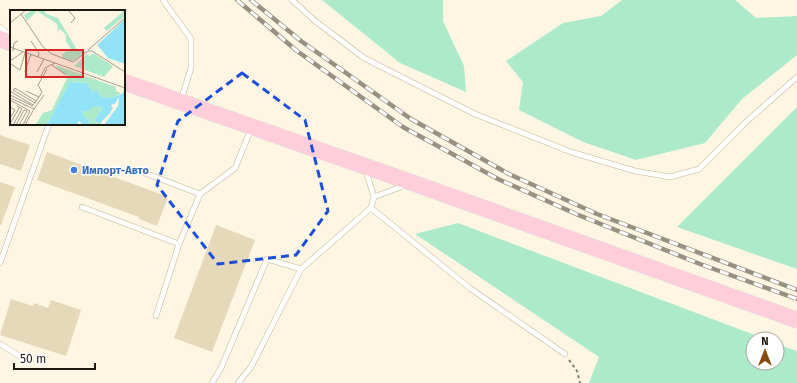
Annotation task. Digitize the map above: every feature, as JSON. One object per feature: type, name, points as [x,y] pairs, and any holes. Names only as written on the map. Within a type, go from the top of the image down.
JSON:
[{"type":"main road","points":[[0,39],[10,43]]},
{"type":"main road","points":[[125,82],[797,320]]},
{"type":"lane","points":[[163,0],[191,39],[191,68],[180,102]]},
{"type":"lane","points":[[292,0],[314,20],[364,58],[475,114],[571,152],[635,171],[670,177],[699,168],[746,122],[797,77]]},
{"type":"lane","points":[[0,27],[10,35]]},
{"type":"lane","points":[[0,263],[49,125]]},
{"type":"lane","points":[[156,316],[179,244],[200,194],[235,168],[252,126]]},
{"type":"lane","points":[[238,383],[251,367],[301,268],[371,208],[374,196],[365,166]]},
{"type":"lane","points":[[138,170],[200,194]]},
{"type":"lane","points":[[374,196],[413,183]]},
{"type":"lane","points":[[82,207],[179,244]]},
{"type":"lane","points":[[371,208],[470,289],[566,354]]},
{"type":"lane","points":[[212,383],[221,368],[267,259],[301,268]]},
{"type":"lane","points":[[0,344],[26,360]]},
{"type":"path","points":[[566,354],[577,371],[580,383]]},
{"type":"highlighted area","points":[[242,73],[305,120],[328,211],[296,255],[218,264],[157,185],[178,121]]},
{"type":"green space","points":[[322,0],[443,0],[443,21],[464,66],[466,92],[400,63]]},
{"type":"green space","points":[[622,0],[735,0],[756,18],[797,16],[797,55],[742,99],[705,143],[636,160],[583,142],[519,110],[523,82],[506,61],[563,23],[601,16]]},
{"type":"green space","points":[[797,107],[797,269],[677,227]]},
{"type":"green space","points":[[458,223],[745,331],[745,371],[785,371],[785,347],[797,351],[797,383],[589,383],[599,357],[415,234]]},
{"type":"building","points":[[0,135],[30,145],[21,171],[0,164]]},
{"type":"building","points":[[47,152],[168,197],[157,226],[139,219],[139,217],[37,180]]},
{"type":"building","points":[[0,182],[15,187],[1,225],[0,225]]},
{"type":"building","points":[[216,225],[255,240],[212,352],[174,338]]},
{"type":"building","points":[[11,299],[33,306],[34,303],[48,308],[51,300],[81,310],[66,356],[0,335]]},
{"type":"railway","points":[[237,0],[297,51],[403,127],[498,179],[576,214],[700,264],[797,299]]},
{"type":"railway","points":[[251,0],[301,41],[411,119],[509,174],[597,214],[797,290]]},
{"type":"place","name":"Импорт-Авто","points":[[74,170]]}]
